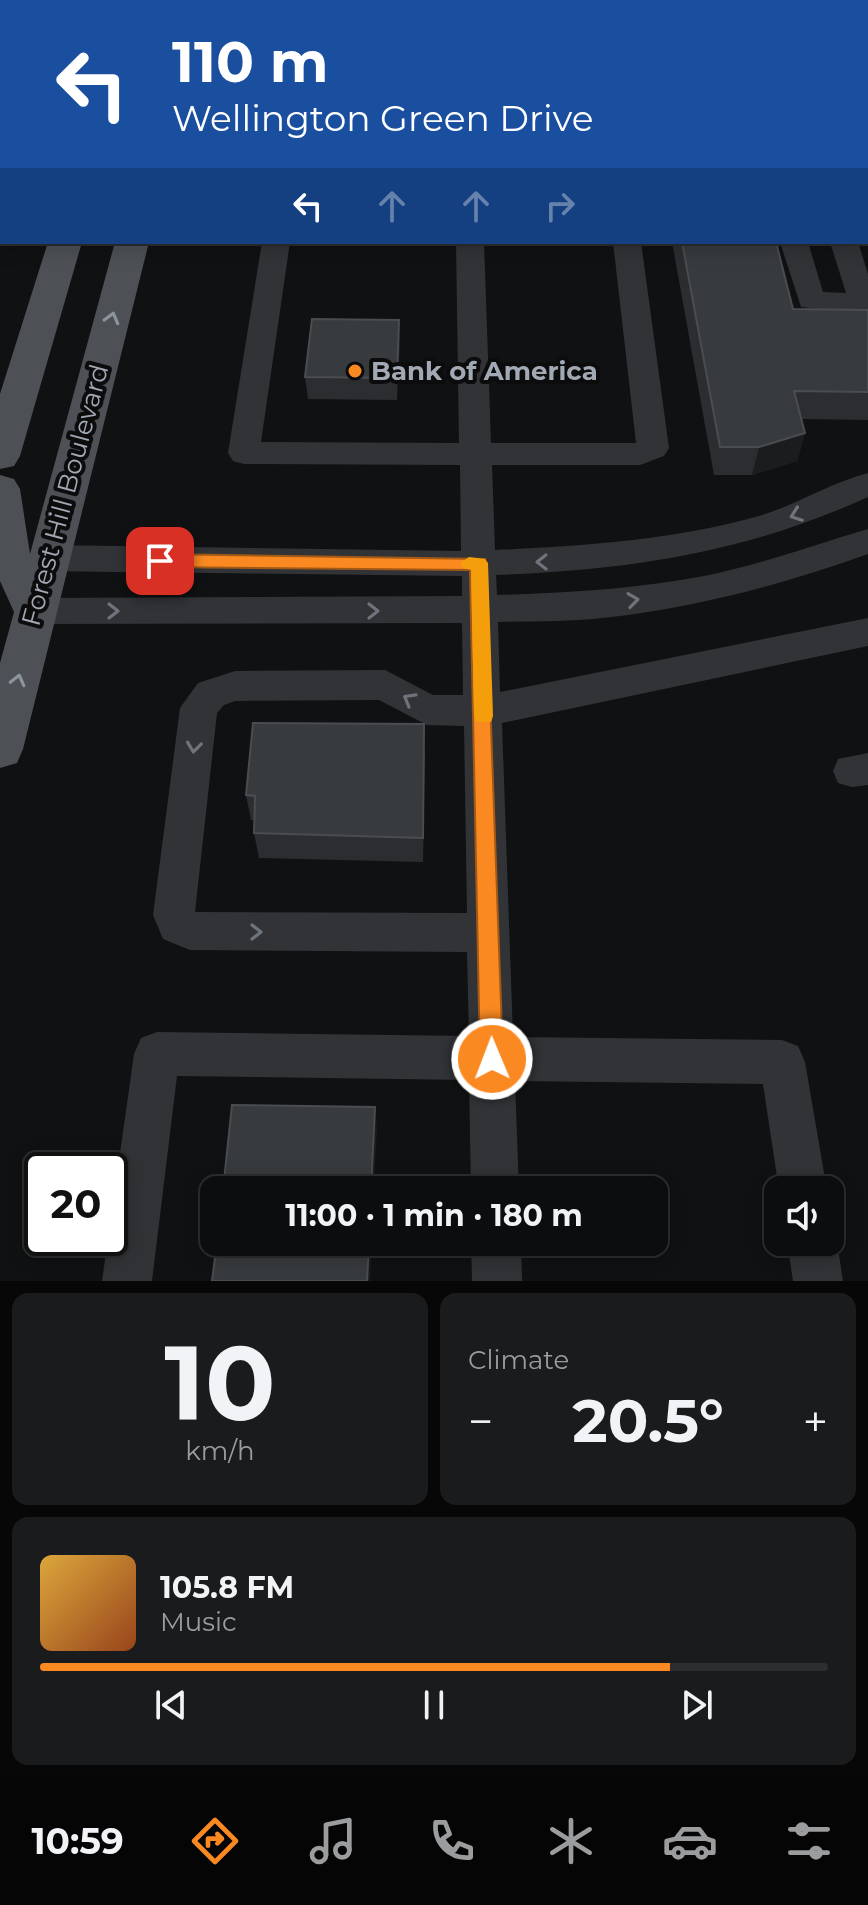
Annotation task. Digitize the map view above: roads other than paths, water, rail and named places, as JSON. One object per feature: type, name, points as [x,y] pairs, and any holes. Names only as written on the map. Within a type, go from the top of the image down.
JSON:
[{"type":"main road","points":[[0,456],[64,244]]},
{"type":"main road","name":"Forest Hill Boulevard","points":[[0,749],[131,244]]},
{"type":"main road","points":[[0,489],[9,554],[35,611]]},
{"type":"street","points":[[276,244],[244,453],[640,454],[653,448],[627,244]]},
{"type":"street","points":[[470,244],[495,1176]]},
{"type":"street","points":[[795,244],[811,301],[866,303],[845,244]]},
{"type":"street","points":[[49,558],[404,565],[572,561],[660,549],[751,530],[804,513],[868,484]]},
{"type":"street","points":[[35,611],[482,609],[600,605],[704,589],[807,563],[868,541]]},
{"type":"street","points":[[489,933],[190,931],[178,925],[174,915],[199,708],[211,694],[235,686],[385,685],[427,710],[484,711],[868,632]]},
{"type":"street","points":[[127,1281],[157,1054],[782,1062],[801,1176]]},
{"type":"street","points":[[496,1256],[497,1281]]},
{"type":"street","points":[[814,1256],[818,1281]]},
{"type":"place","name":"Bank of America","points":[[355,371]]}]
